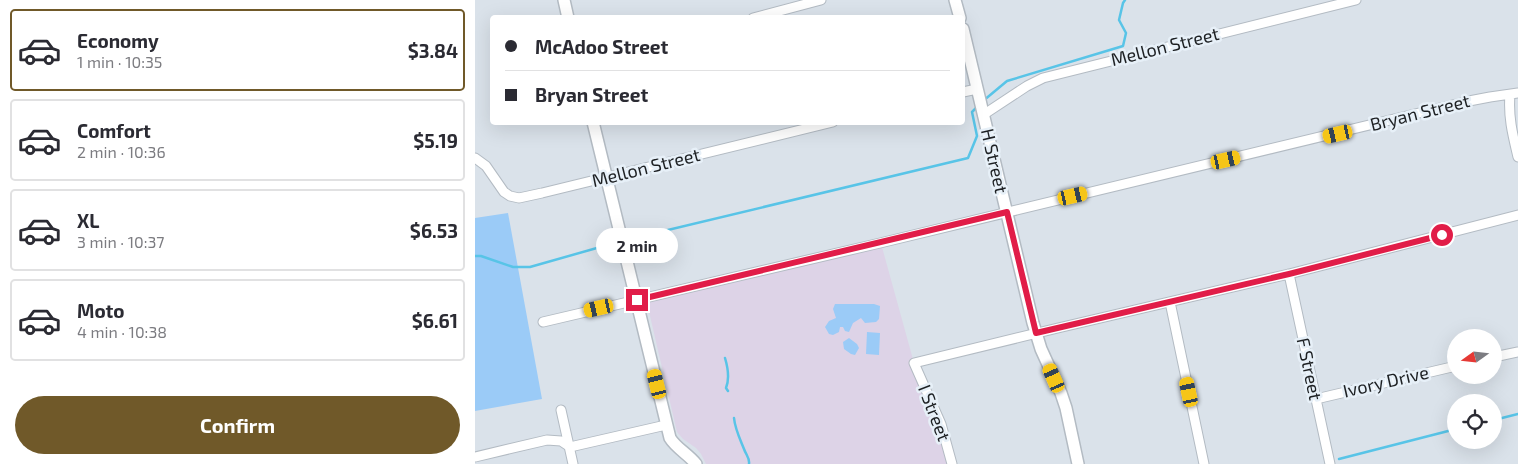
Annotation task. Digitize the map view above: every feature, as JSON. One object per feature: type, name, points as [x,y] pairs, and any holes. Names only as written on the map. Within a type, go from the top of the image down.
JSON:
[{"type":"street","points":[[564,0],[567,15]]},
{"type":"street","points":[[764,15],[821,0]]},
{"type":"street","points":[[955,0],[959,15]]},
{"type":"street","name":"Mellon Street","points":[[983,112],[1043,78],[1356,0]]},
{"type":"street","name":"H Street","points":[[965,38],[1036,333],[1063,401],[1078,464]]},
{"type":"street","points":[[965,92],[977,92]]},
{"type":"street","points":[[1514,94],[1508,109],[1518,157]]},
{"type":"street","name":"Bryan Street","points":[[543,322],[1469,101],[1514,94]]},
{"type":"street","points":[[594,125],[671,442],[685,452],[696,464]]},
{"type":"street","name":"Mellon Street","points":[[475,158],[485,166],[504,192],[512,197],[519,198],[542,194],[821,125]]},
{"type":"street","points":[[1036,333],[1289,274],[1518,215]]},
{"type":"street","name":"F Street","points":[[1289,274],[1330,464]]},
{"type":"street","points":[[1170,302],[1204,464]]},
{"type":"street","name":"I Street","points":[[952,464],[941,424],[914,363],[1036,333]]},
{"type":"street","points":[[1503,355],[1518,352]]},
{"type":"street","name":"Ivory Drive","points":[[1316,399],[1447,368]]},
{"type":"street","points":[[561,410],[573,464]]},
{"type":"street","points":[[569,447],[666,424]]},
{"type":"street","points":[[475,457],[547,440],[561,441],[569,447]]},
{"type":"shaded area","points":[[508,213],[542,399],[475,411],[475,218]]},
{"type":"shaded area","points":[[882,247],[914,363],[941,424],[950,464],[706,464],[696,448],[677,432],[647,303]]},
{"type":"shaded area","points":[[835,304],[874,304],[880,306],[879,319],[876,322],[865,323],[861,318],[853,323],[849,332],[840,327],[839,332],[833,335],[829,334],[825,327],[829,321],[836,318],[833,309]]},
{"type":"shaded area","points":[[867,332],[880,333],[879,355],[866,354]]},
{"type":"shaded area","points":[[849,338],[859,348],[855,355],[844,349],[843,342]]},
{"type":"waterway","points":[[983,101],[1007,81],[1123,46],[1126,33],[1119,20],[1125,0]]},
{"type":"waterway","points":[[626,240],[968,158],[977,136],[972,112],[977,107]]},
{"type":"waterway","points":[[475,256],[481,256],[513,267],[530,267],[618,242]]},
{"type":"waterway","points":[[725,358],[728,373],[726,388],[728,391]]},
{"type":"waterway","points":[[1502,418],[1518,414]]},
{"type":"waterway","points":[[734,418],[749,464]]},
{"type":"waterway","points":[[1339,459],[1447,431]]},
{"type":"route","points":[[637,300],[1007,212],[1036,333],[1289,274],[1442,235]]}]
